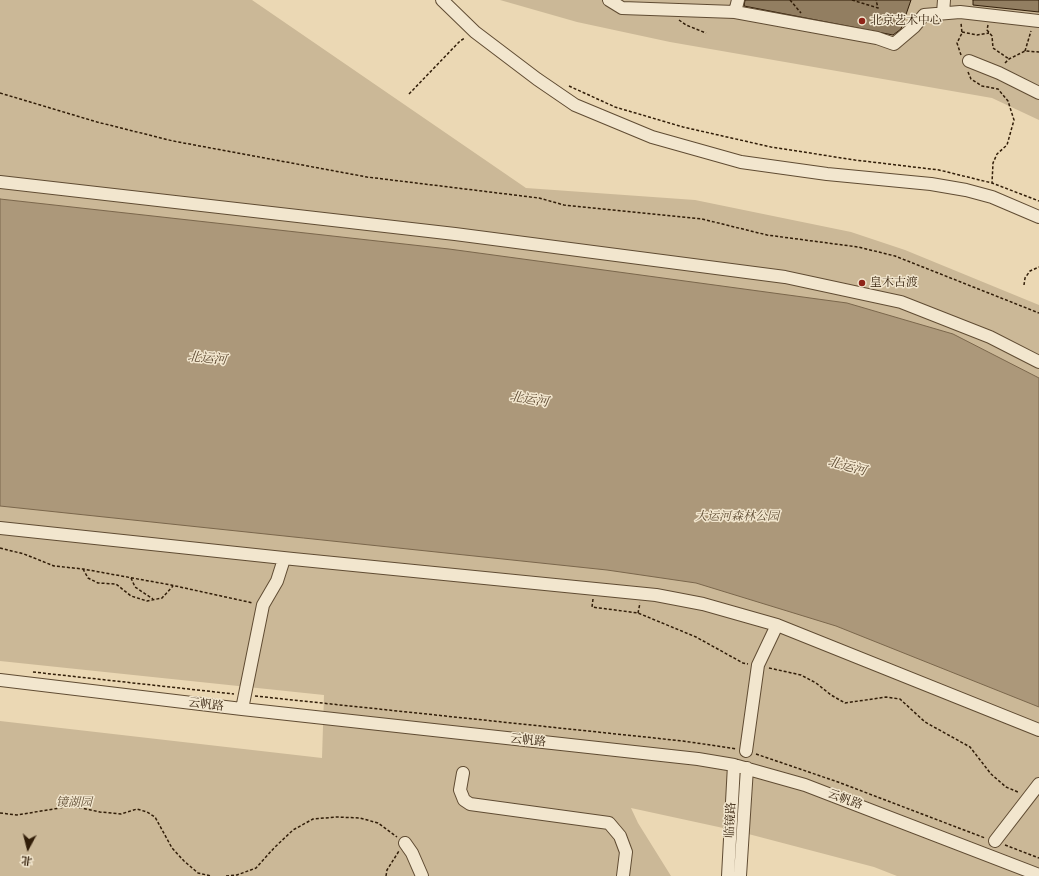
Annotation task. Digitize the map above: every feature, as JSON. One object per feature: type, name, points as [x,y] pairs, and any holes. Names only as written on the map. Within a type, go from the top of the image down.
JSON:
[{"type":"street","points":[[442,0],[475,32],[537,79],[576,106],[652,137],[741,162],[931,184],[966,190],[992,197],[1039,217]]},
{"type":"street","points":[[609,0],[622,8],[736,6],[878,38],[894,44],[914,28],[924,15],[960,12],[1036,20]]},
{"type":"street","points":[[943,13],[944,0]]},
{"type":"street","points":[[969,61],[999,73],[1039,94]]},
{"type":"street","points":[[0,182],[455,234],[785,277],[901,302],[990,337],[1039,362]]},
{"type":"street","points":[[0,528],[284,559],[594,588],[656,595],[703,604],[777,625],[1039,730]]},
{"type":"street","points":[[242,710],[263,605],[277,581],[284,559]]},
{"type":"street","points":[[746,750],[758,665],[777,625]]},
{"type":"street","name":"云帆路","points":[[0,680],[242,710],[698,759],[734,765],[805,785],[1039,875]]},
{"type":"street","name":"临镜路","points":[[728,876],[734,765]]},
{"type":"street","name":"临镜路","points":[[740,876],[747,768]]},
{"type":"street","points":[[463,773],[460,790],[464,800],[470,804],[609,823],[620,836],[626,852],[623,876]]},
{"type":"street","points":[[995,842],[1039,784]]},
{"type":"street","points":[[405,843],[412,853],[422,876]]},
{"type":"path","points":[[852,0],[878,8],[876,0]]},
{"type":"path","points":[[960,12],[962,32],[957,43],[958,51],[963,58],[969,61],[967,70],[971,79],[982,86],[998,89],[1008,101],[1014,120],[1007,145],[997,154],[993,163],[992,197]]},
{"type":"path","points":[[989,16],[987,30],[993,40],[993,48],[1009,59]]},
{"type":"path","points":[[1025,52],[1036,20]]},
{"type":"path","points":[[409,94],[460,41],[475,32]]},
{"type":"path","points":[[962,32],[977,35],[989,33]]},
{"type":"path","points":[[999,73],[1009,59],[1025,52],[1039,52]]},
{"type":"path","points":[[569,86],[615,107],[683,127],[771,147],[855,160],[939,170],[992,183],[1039,201]]},
{"type":"path","points":[[0,93],[97,122],[173,141],[367,177],[539,198],[564,205],[702,219],[767,234],[858,247],[895,256],[1039,313]]},
{"type":"path","points":[[1024,285],[1025,278],[1030,271],[1039,267]]},
{"type":"path","points":[[0,548],[24,554],[54,566],[83,569],[263,605]]},
{"type":"path","points":[[83,569],[88,578],[98,583],[116,584],[131,596],[147,601],[162,598],[173,586]]},
{"type":"path","points":[[131,578],[134,587],[153,599]]},
{"type":"path","points":[[594,588],[592,607],[638,613],[696,637],[743,663],[801,675],[816,683],[844,703],[886,697],[900,699],[925,722],[970,747],[991,774],[1006,787],[1029,797]]},
{"type":"path","points":[[0,813],[17,815],[72,806],[100,812],[120,814],[137,809],[148,812],[155,817],[172,848],[184,861],[198,873],[211,876]]},
{"type":"path","points":[[226,876],[237,875],[256,868],[292,830],[313,819],[337,817],[360,818],[378,824],[405,843],[394,857],[386,876]]},
{"type":"green space","name":"大运河森林公园","points":[[0,0],[252,0],[526,188],[695,200],[851,232],[905,250],[1039,305],[1039,876],[897,876],[874,867],[737,831],[631,808],[638,823],[671,876],[0,876],[0,721],[322,758],[324,695],[0,661]]},
{"type":"green space","points":[[500,0],[1039,0],[1039,120],[992,98],[670,42],[577,22]]},
{"type":"water","name":"北运河","points":[[0,199],[449,249],[847,303],[953,334],[1039,378],[1039,707],[836,626],[696,583],[607,570],[0,506]]},
{"type":"building","name":"北京艺术中心","points":[[745,0],[911,0],[901,29],[893,35],[744,6]]},
{"type":"building","name":"北京艺术中心","points":[[973,0],[1039,0],[1039,12],[973,5]]},
{"type":"place","name":"北京艺术中心","points":[[862,21]]},
{"type":"place","name":"皇木古渡","points":[[862,283]]},
{"type":"park label","name":"镜湖园","points":[[74,803]]}]
